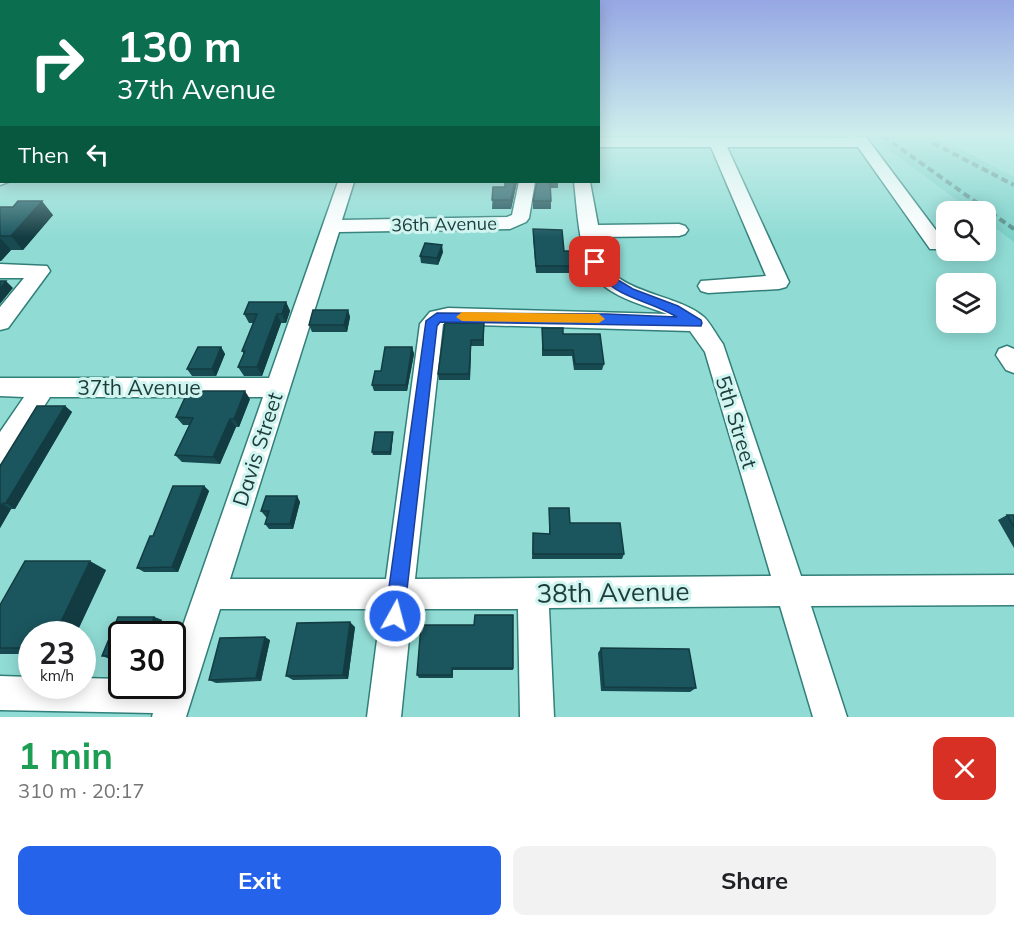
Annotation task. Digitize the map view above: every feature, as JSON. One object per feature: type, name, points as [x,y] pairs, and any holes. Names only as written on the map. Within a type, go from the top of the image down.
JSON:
[{"type":"street","points":[[708,286],[779,282],[729,169]]},
{"type":"street","points":[[881,169],[936,244]]},
{"type":"street","name":"Davis Street","points":[[172,707],[346,183]]},
{"type":"street","name":"36th Avenue","points":[[330,226],[510,223],[520,219],[527,183]]},
{"type":"street","name":"5th Street","points":[[582,183],[595,262],[609,280],[628,292],[674,309],[696,323],[715,350],[830,717]]},
{"type":"street","points":[[591,231],[680,230]]},
{"type":"street","points":[[0,271],[40,272],[0,322]]},
{"type":"street","points":[[384,717],[431,324],[437,317],[607,319],[696,323]]},
{"type":"street","name":"37th Avenue","points":[[0,387],[277,388]]},
{"type":"street","points":[[0,453],[44,387]]},
{"type":"street","name":"38th Avenue","points":[[211,594],[397,595],[789,590],[1014,590]]},
{"type":"street","points":[[533,594],[537,717]]},
{"type":"street","points":[[0,693],[172,707]]},
{"type":"shaded area","points":[[916,169],[999,169],[1014,177],[1014,242],[996,228],[996,201],[958,201]]},
{"type":"building","points":[[505,183],[515,183],[511,200],[492,200],[493,187],[505,187]]},
{"type":"building","points":[[537,183],[550,183],[551,201],[533,201]]},
{"type":"building","points":[[18,201],[42,201],[11,236],[0,236],[0,207],[13,207]]},
{"type":"building","points":[[533,229],[562,230],[564,251],[570,251],[571,266],[536,266]]},
{"type":"building","points":[[425,243],[442,245],[437,258],[420,256]]},
{"type":"building","points":[[0,281],[6,281],[0,289]]},
{"type":"building","points":[[249,302],[286,302],[282,314],[277,314],[257,367],[238,367],[257,314],[244,314]]},
{"type":"building","points":[[313,310],[348,310],[344,325],[309,325]]},
{"type":"building","points":[[445,323],[484,323],[483,340],[471,340],[469,374],[438,374]]},
{"type":"building","points":[[542,328],[563,328],[563,334],[600,334],[604,364],[575,364],[573,350],[543,350]]},
{"type":"building","points":[[198,347],[221,347],[212,369],[187,369]]},
{"type":"building","points":[[385,347],[412,347],[406,385],[372,385],[375,371],[381,371]]},
{"type":"building","points":[[188,391],[245,391],[234,419],[230,419],[213,457],[175,455],[193,418],[176,417]]},
{"type":"building","points":[[37,406],[65,406],[6,503],[0,507],[0,466]]},
{"type":"building","points":[[375,432],[393,432],[390,452],[372,452]]},
{"type":"building","points":[[173,486],[204,486],[172,567],[137,568],[150,536],[153,536]]},
{"type":"building","points":[[266,496],[297,496],[290,524],[265,524],[269,511],[261,511]]},
{"type":"building","points":[[549,508],[569,508],[570,523],[620,523],[624,554],[533,554],[533,533],[550,534]]},
{"type":"building","points":[[1007,515],[1014,515],[1014,527]]},
{"type":"building","points":[[25,561],[90,561],[61,621],[18,621],[18,648],[0,648],[0,605]]},
{"type":"building","points":[[475,615],[513,615],[513,668],[452,668],[452,675],[417,675],[421,625],[474,625]]},
{"type":"building","points":[[118,617],[154,617],[153,621],[116,621]]},
{"type":"building","points":[[350,622],[343,675],[286,676],[297,623]]},
{"type":"building","points":[[265,637],[256,678],[209,680],[220,638]]},
{"type":"building","points":[[108,641],[108,656],[102,656]]},
{"type":"building","points":[[601,648],[689,649],[696,688],[604,687]]},
{"type":"railway","points":[[930,169],[1014,229]]},
{"type":"railway","points":[[984,169],[1014,185]]},
{"type":"slow traffic","points":[[462,317],[599,319]]},
{"type":"route","points":[[395,616],[431,324],[437,317],[607,319],[696,323],[674,309],[628,292],[609,280],[595,262]]}]
